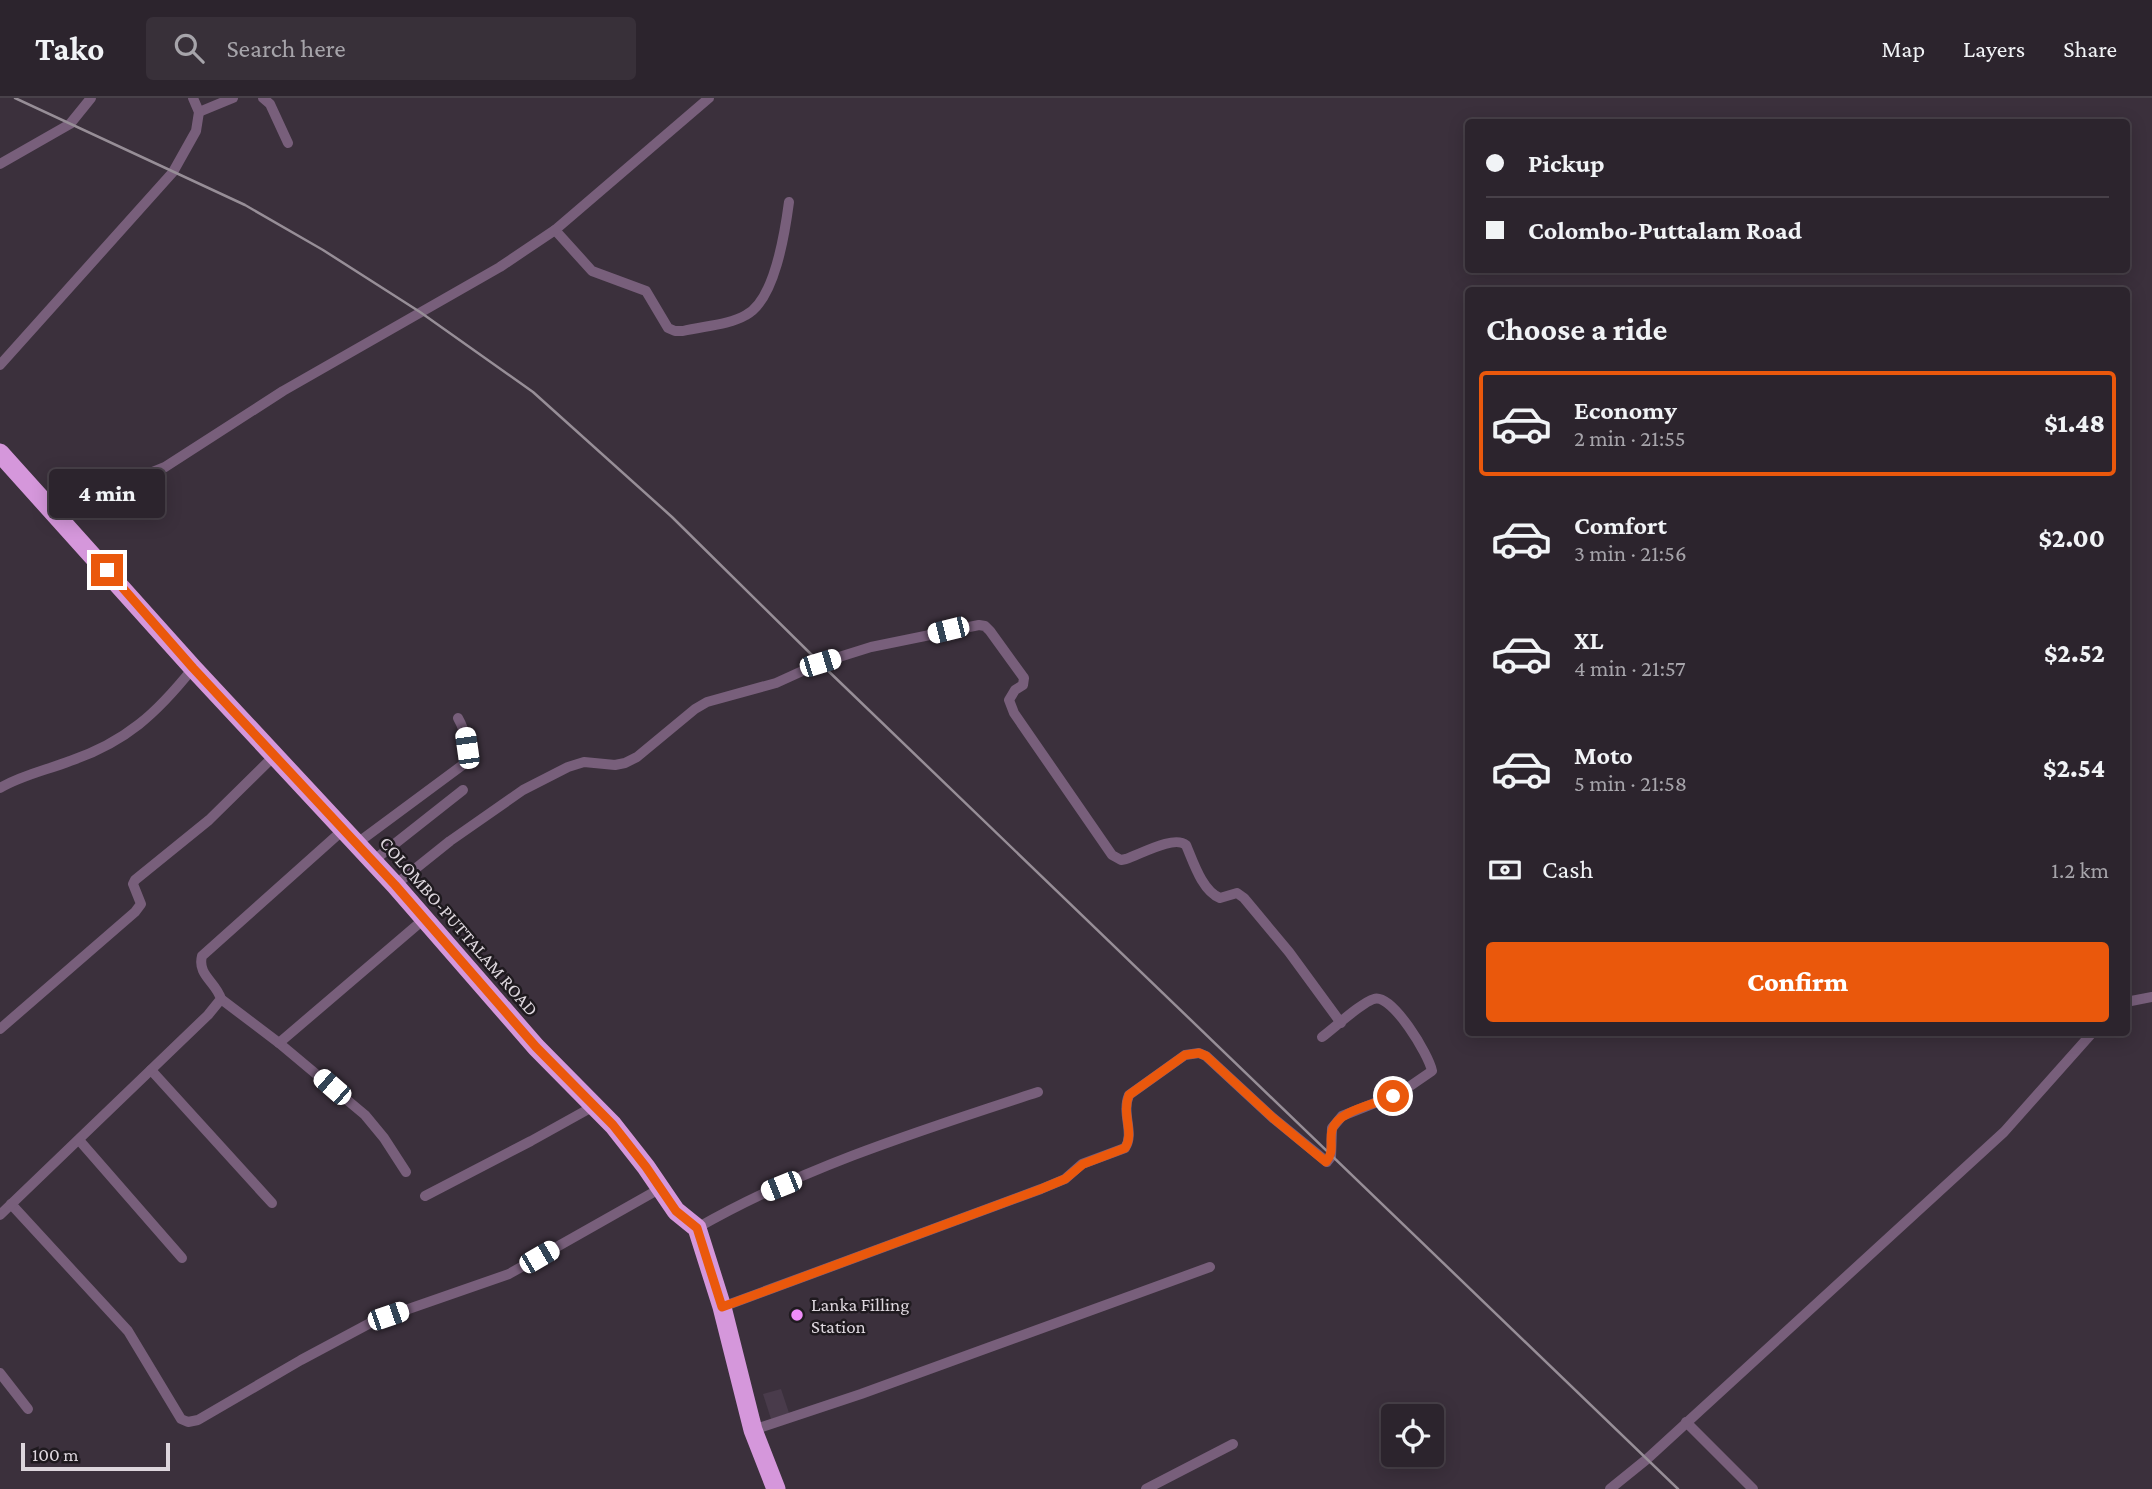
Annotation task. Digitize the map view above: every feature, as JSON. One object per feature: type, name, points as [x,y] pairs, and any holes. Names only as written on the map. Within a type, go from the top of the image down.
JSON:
[{"type":"highway","name":"COLOMBO-PUTTALAM ROAD","points":[[0,453],[193,668],[395,885],[536,1047],[613,1125],[676,1211],[697,1228],[722,1307],[753,1430],[776,1489]]},
{"type":"street","points":[[0,164],[70,124],[91,98]]},
{"type":"street","points":[[0,365],[173,172],[196,131],[199,112],[193,98]]},
{"type":"street","points":[[199,112],[233,98]]},
{"type":"street","points":[[263,98],[270,104],[288,143]]},
{"type":"street","points":[[55,512],[165,467],[283,391],[500,267],[555,230],[709,98]]},
{"type":"street","points":[[555,230],[592,271],[646,291],[668,328],[683,331],[744,317],[760,303],[781,253],[789,202]]},
{"type":"street","points":[[395,885],[450,841],[523,790],[568,767],[584,762],[615,765],[625,763],[637,757],[707,702],[776,683],[820,663],[871,647],[979,625],[990,631],[1024,678],[1023,684],[1009,700],[1014,713],[1112,855],[1117,859],[1126,859],[1173,841],[1182,841],[1213,894],[1220,898],[1237,893],[1244,898],[1289,952],[1341,1023]]},
{"type":"street","points":[[0,788],[25,776],[73,760],[126,734],[165,703],[193,668]]},
{"type":"street","points":[[406,1172],[365,1115],[279,1043],[221,999],[202,972],[200,963],[202,956],[350,837],[464,764],[467,748],[465,733],[458,718]]},
{"type":"street","points":[[0,1029],[135,912],[141,904],[133,884],[135,880],[209,820],[274,756]]},
{"type":"street","points":[[373,861],[463,790]]},
{"type":"street","points":[[279,1043],[423,920]]},
{"type":"street","points":[[2130,1001],[2152,997]]},
{"type":"street","points":[[0,1215],[208,1015],[221,999]]},
{"type":"street","points":[[722,1307],[1041,1189],[1065,1179],[1083,1164],[1125,1148],[1129,1141],[1125,1113],[1129,1095],[1189,1054],[1199,1053],[1206,1056],[1273,1118],[1326,1162],[1331,1157],[1332,1128],[1342,1116],[1400,1093],[1432,1070],[1407,1025],[1386,1000],[1371,1000],[1322,1037]]},
{"type":"street","points":[[1611,1489],[2004,1132],[2088,1036]]},
{"type":"street","points":[[151,1070],[272,1203]]},
{"type":"street","points":[[697,1228],[742,1202],[821,1169],[946,1122],[1038,1092]]},
{"type":"street","points":[[425,1196],[594,1106]]},
{"type":"street","points":[[79,1140],[182,1258]]},
{"type":"street","points":[[11,1204],[128,1331],[181,1419],[188,1422],[198,1420],[374,1321],[509,1274],[661,1188]]},
{"type":"street","points":[[753,1430],[1210,1267]]},
{"type":"street","points":[[0,1373],[28,1409]]},
{"type":"street","points":[[1686,1422],[1753,1489]]},
{"type":"street","points":[[1146,1489],[1233,1444]]},
{"type":"shaded area","points":[[781,1389],[789,1413],[771,1419],[763,1394]]},
{"type":"railway","points":[[15,98],[245,205],[323,250],[420,312],[533,392],[672,517],[820,663],[1678,1489]]},
{"type":"place","name":"Lanka Filling Station","points":[[797,1315]]},
{"type":"route","points":[[107,570],[193,668],[395,885],[536,1047],[613,1125],[676,1211],[697,1228],[722,1307],[1041,1189],[1065,1179],[1083,1164],[1120,1151],[1129,1141],[1125,1105],[1129,1095],[1185,1055],[1199,1053],[1206,1056],[1273,1118],[1326,1162],[1331,1157],[1332,1128],[1338,1119],[1393,1096]]}]
